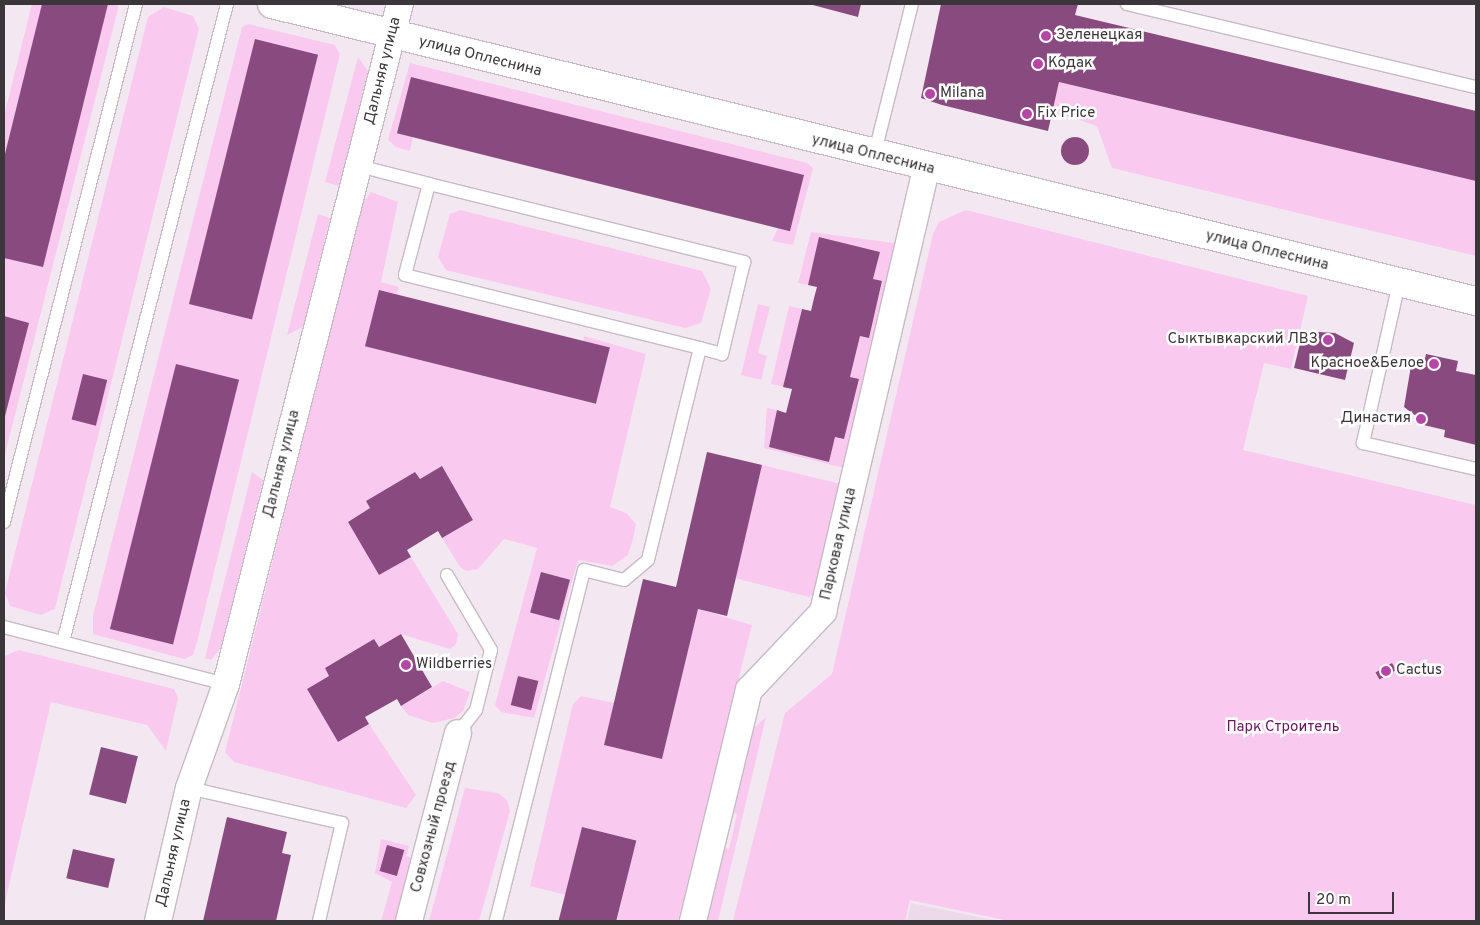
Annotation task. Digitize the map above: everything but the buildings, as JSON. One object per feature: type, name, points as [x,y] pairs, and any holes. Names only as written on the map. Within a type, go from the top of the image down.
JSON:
[{"type":"street","name":"улица Оплеснина","points":[[272,4],[874,156],[1476,301]]},
{"type":"street","name":"Дальняя улица","points":[[158,921],[189,788],[226,684],[400,4]]},
{"type":"street","name":"Парковая улица","points":[[693,921],[749,690],[824,612],[926,168]]},
{"type":"street","name":"Совхозный проезд","points":[[409,921],[458,733]]},
{"type":"lane","points":[[4,522],[136,4]]},
{"type":"lane","points":[[63,642],[226,4]]},
{"type":"lane","points":[[874,156],[912,4]]},
{"type":"lane","points":[[1127,4],[1172,9],[1476,86]]},
{"type":"lane","points":[[358,166],[744,262],[722,354],[406,274],[428,184]]},
{"type":"lane","points":[[1399,283],[1363,443],[1476,469]]},
{"type":"lane","points":[[496,921],[584,570],[624,580],[648,560],[700,348]]},
{"type":"lane","points":[[447,575],[491,650],[476,710],[458,733]]},
{"type":"lane","points":[[4,627],[226,684]]},
{"type":"lane","points":[[189,788],[342,823],[320,921]]},
{"type":"shaded area","points":[[911,903],[998,921],[907,921]]},
{"type":"green space","points":[[32,4],[118,4],[118,9],[4,458],[4,116]]},
{"type":"green space","points":[[164,7],[193,16],[199,29],[55,609],[41,615],[10,606],[5,593],[148,17]]},
{"type":"green space","points":[[248,24],[335,45],[340,54],[197,642],[193,655],[184,659],[93,634],[93,616],[242,27]]},
{"type":"green space","points":[[358,57],[368,71],[339,186],[325,182]]},
{"type":"green space","points":[[410,63],[807,163],[813,168],[793,245],[772,241],[803,175],[411,77],[397,132],[413,137],[410,151],[396,147],[388,140]]},
{"type":"green space","points":[[1059,82],[1476,181],[1476,256],[1112,168],[1097,126],[1052,111]]},
{"type":"green space","points":[[371,192],[398,202],[381,282],[399,287],[397,294],[379,290],[365,346],[595,404],[610,348],[583,341],[584,336],[646,354],[610,507],[626,513],[636,524],[633,539],[628,555],[612,566],[578,560],[534,718],[501,712],[495,705],[537,548],[504,539],[478,569],[466,571],[460,567],[442,538],[473,520],[442,467],[420,479],[415,472],[366,501],[370,508],[348,522],[379,575],[411,557],[458,634],[456,644],[450,649],[401,634],[379,647],[374,640],[325,668],[329,676],[307,689],[338,742],[369,724],[416,795],[406,808],[234,762],[225,752],[362,204]]},
{"type":"green space","points":[[460,210],[702,271],[711,289],[701,323],[685,328],[446,270],[438,257],[450,214]]},
{"type":"green space","name":"Парк Строитель","points":[[966,210],[1308,296],[1291,369],[1264,363],[1243,450],[1476,505],[1476,921],[1009,921],[910,900],[905,921],[733,921],[785,713],[832,674],[933,234],[939,222]]},
{"type":"green space","points":[[318,214],[330,218],[303,327],[287,335]]},
{"type":"green space","points":[[811,232],[894,243],[899,248],[844,468],[764,448],[767,408],[777,410],[769,447],[829,462],[835,437],[844,439],[859,380],[850,377],[860,336],[869,337],[882,282],[873,279],[880,252],[820,237],[808,285],[798,283]]},
{"type":"green space","points":[[758,304],[770,307],[758,353],[767,356],[761,380],[741,375]]},
{"type":"green space","points":[[789,306],[802,309],[784,387],[771,384]]},
{"type":"green space","points":[[762,465],[841,484],[816,593],[809,597],[735,578]]},
{"type":"green space","points":[[252,472],[263,480],[221,648],[211,660],[205,658]]},
{"type":"green space","points":[[698,609],[752,625],[678,921],[617,921],[636,840],[582,827],[566,895],[530,886],[573,704],[581,696],[614,703],[604,745],[662,759]]},
{"type":"green space","points":[[19,650],[174,689],[178,698],[166,751],[147,725],[51,702],[4,907],[4,656]]},
{"type":"green space","points":[[443,681],[470,692],[463,711],[454,718],[433,723],[408,715],[401,706]]},
{"type":"green space","points":[[766,717],[718,921],[705,921],[722,847],[729,849],[737,814],[731,812],[753,729]]},
{"type":"green space","points":[[465,788],[498,793],[507,800],[510,811],[479,921],[429,921]]},
{"type":"green space","points":[[381,839],[409,846],[406,856],[416,859],[400,921],[381,921],[392,882],[375,873]]},
{"type":"place","name":"Зеленецкая","points":[[1046,36]]},
{"type":"place","name":"Кодак","points":[[1038,64]]},
{"type":"place","name":"Milana","points":[[930,94]]},
{"type":"place","name":"Fix Price","points":[[1027,114]]},
{"type":"place","name":"Сыктывкарский ЛВЗ","points":[[1328,340]]},
{"type":"place","name":"Красное&Белое","points":[[1434,364]]},
{"type":"place","name":"Династия","points":[[1421,419]]},
{"type":"place","name":"Wildberries","points":[[406,665]]},
{"type":"place","name":"Cactus","points":[[1386,671]]}]
